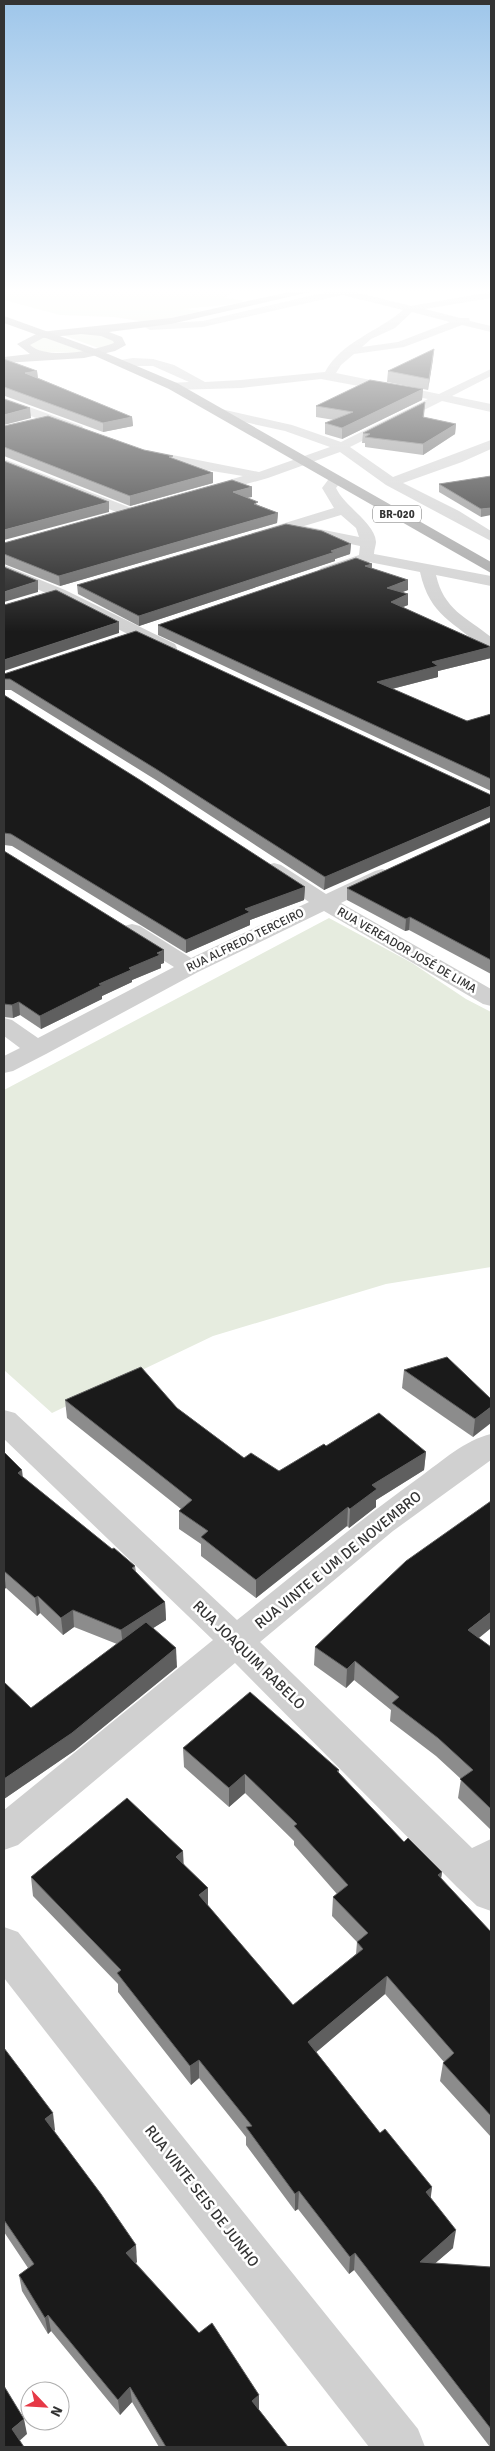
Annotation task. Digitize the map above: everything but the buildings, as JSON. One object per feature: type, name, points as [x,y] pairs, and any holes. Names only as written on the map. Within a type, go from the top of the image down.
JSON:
[{"type":"highway","name":"BR-020","points":[[204,403],[336,479],[490,580]]},
{"type":"street","points":[[8,403],[95,436]]},
{"type":"street","points":[[186,496],[263,475],[341,447],[426,403]]},
{"type":"street","points":[[469,403],[491,408]]},
{"type":"street","points":[[221,413],[288,428],[322,438],[341,447],[391,482],[454,514],[491,537]]},
{"type":"street","points":[[25,425],[49,419]]},
{"type":"street","points":[[391,482],[457,459],[491,444]]},
{"type":"street","points":[[132,448],[170,460],[263,475]]},
{"type":"street","points":[[457,459],[483,464]]},
{"type":"street","points":[[5,464],[134,511],[110,518]]},
{"type":"street","points":[[336,479],[329,488],[334,502],[363,526],[368,535],[368,550]]},
{"type":"street","points":[[240,541],[288,528],[342,510]]},
{"type":"street","points":[[288,528],[427,568],[490,580]]},
{"type":"street","points":[[313,576],[368,550]]},
{"type":"street","points":[[427,568],[432,591],[439,602],[450,614],[488,636]]},
{"type":"street","points":[[4,570],[59,593],[185,656]]},
{"type":"street","points":[[31,601],[78,587]]},
{"type":"street","points":[[122,640],[158,628]]},
{"type":"street","name":"RUA VEREADOR JOSÉ DE LIMA","points":[[259,859],[323,901],[491,999]]},
{"type":"street","name":"RUA ALFREDO TERCEIRO","points":[[4,1066],[190,967],[323,901],[403,865]]},
{"type":"street","points":[[114,920],[190,967]]},
{"type":"street","points":[[4,1025],[37,1049]]},
{"type":"street","name":"RUA JOAQUIM RABELO","points":[[4,1421],[484,1875]]},
{"type":"street","name":"RUA VINTE E UM DE NOVEMBRO","points":[[4,1833],[238,1642],[381,1522],[461,1464],[491,1445]]},
{"type":"street","name":"RUA VINTE SEIS DE JUNHO","points":[[4,1946],[400,2447]]},
{"type":"shaded area","points":[[329,918],[412,963],[466,999],[491,1012],[491,1267],[386,1284],[213,1336],[52,1413],[4,1370],[4,1090]]}]
